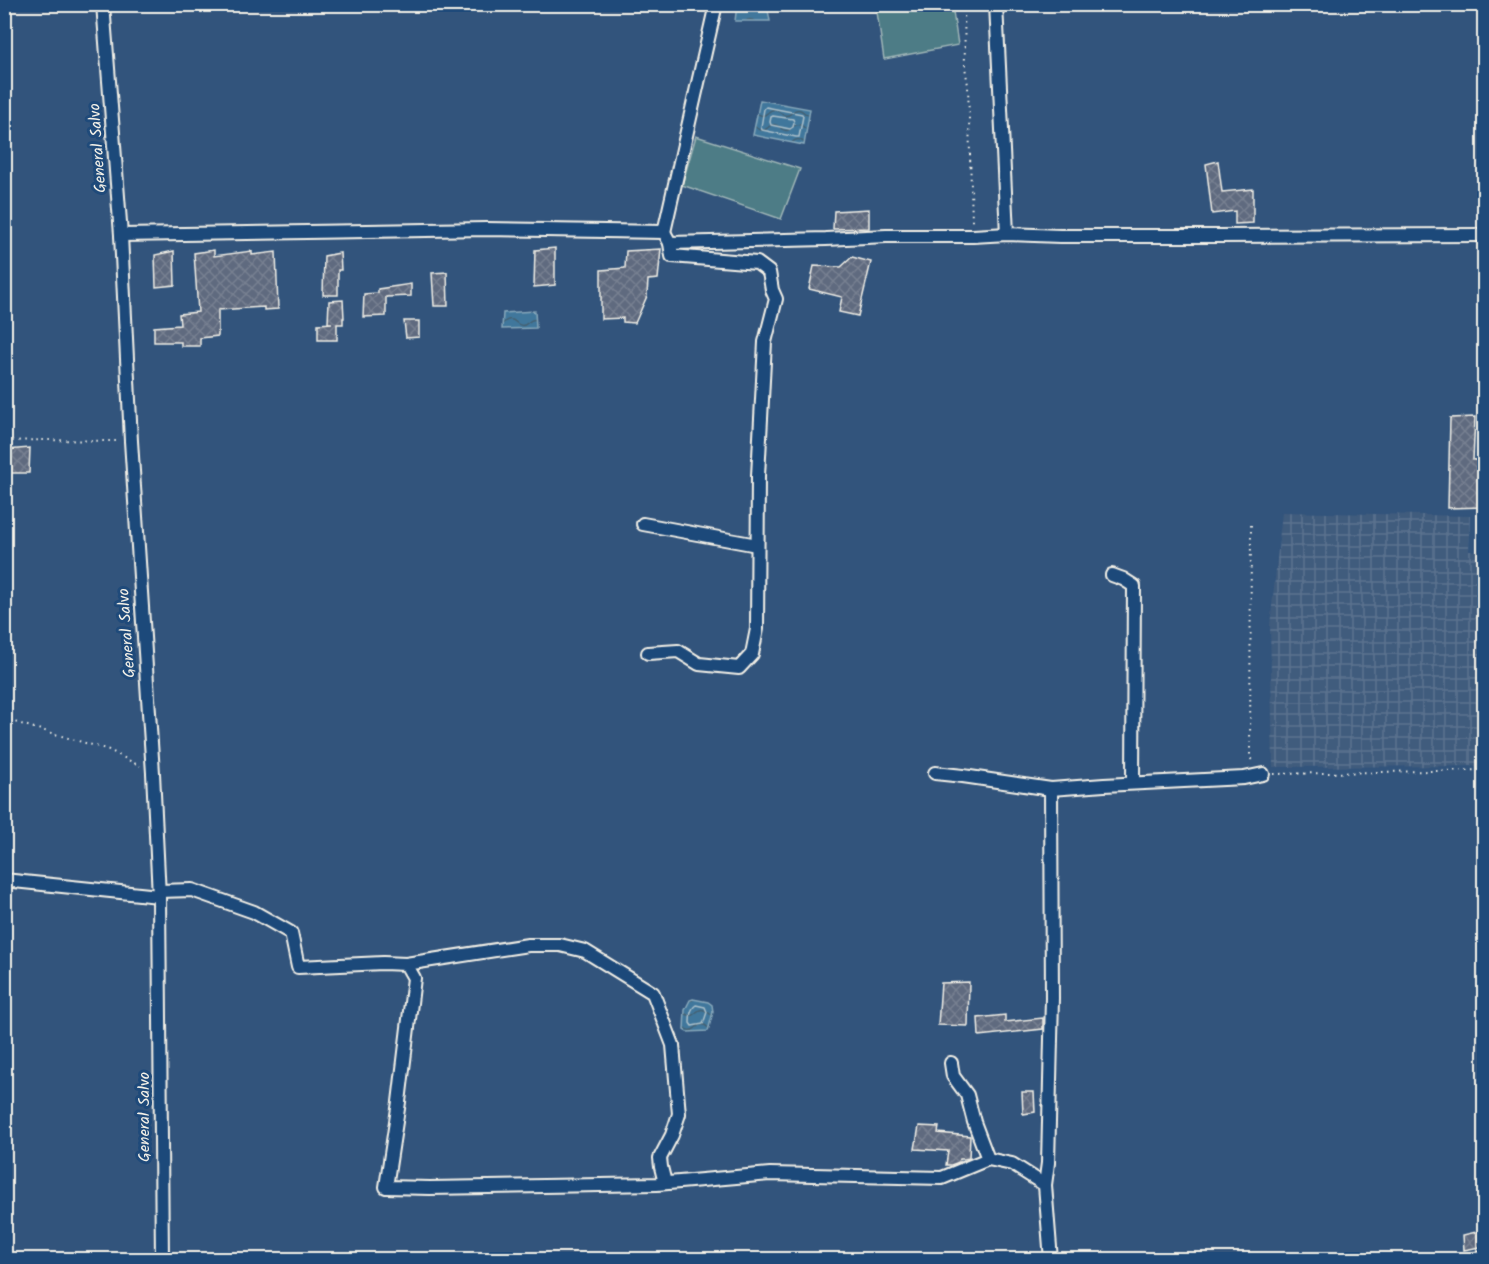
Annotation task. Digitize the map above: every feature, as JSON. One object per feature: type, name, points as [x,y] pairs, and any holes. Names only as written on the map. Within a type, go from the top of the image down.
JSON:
[{"type":"street","name":"General Salvo","points":[[103,4],[121,235],[131,441],[159,893],[162,1260]]},
{"type":"street","points":[[648,653],[678,651],[699,664],[740,668],[752,654],[757,629],[758,476],[765,342],[776,299],[769,272],[757,263],[672,256],[667,238],[716,4]]},
{"type":"street","points":[[996,4],[1007,234]]},
{"type":"street","points":[[121,235],[486,229],[667,238],[1007,234],[1071,236],[1485,235]]},
{"type":"street","points":[[643,524],[757,544]]},
{"type":"street","points":[[1112,575],[1134,586],[1133,783]]},
{"type":"street","points":[[935,773],[1051,789],[1244,778],[1263,774]]},
{"type":"street","points":[[1051,789],[1052,1010],[1048,1163],[1045,1185],[1051,1260]]},
{"type":"street","points":[[4,880],[159,893],[192,890],[254,912],[291,933],[298,967],[406,964],[528,945],[560,945],[585,951],[653,993],[673,1045],[679,1114],[672,1135],[660,1158],[665,1183]]},
{"type":"street","points":[[406,964],[414,978],[386,1186],[463,1187],[665,1183],[770,1174],[942,1178],[988,1159],[1012,1164],[1045,1185]]},
{"type":"street","points":[[951,1064],[953,1076],[967,1095],[988,1159]]},
{"type":"street","points":[[1473,1260],[1485,1257]]},
{"type":"path","points":[[963,4],[973,236]]},
{"type":"path","points":[[4,449],[11,441],[131,441]]},
{"type":"path","points":[[1251,525],[1250,758],[1263,774],[1485,770]]},
{"type":"path","points":[[4,719],[109,750],[153,773]]},
{"type":"shaded area","points":[[1282,512],[1470,516],[1469,551],[1484,551],[1484,766],[1273,767],[1270,625]]},
{"type":"green space","points":[[876,5],[952,5],[958,45],[884,59]]},
{"type":"green space","points":[[696,136],[800,169],[781,219],[682,185]]},
{"type":"water","points":[[737,5],[767,5],[770,21],[735,21]]},
{"type":"water","points":[[760,100],[810,109],[804,145],[753,135]]},
{"type":"water","points":[[535,311],[536,328],[502,329],[503,313]]},
{"type":"water","points":[[690,1000],[712,1005],[713,1012],[708,1031],[687,1032],[684,1030],[685,1010]]},
{"type":"building","points":[[1218,161],[1222,192],[1253,189],[1253,223],[1235,224],[1235,211],[1212,214],[1206,164]]},
{"type":"building","points":[[869,209],[869,228],[833,229],[834,211]]},
{"type":"building","points":[[555,248],[555,285],[534,287],[535,250]]},
{"type":"building","points":[[661,249],[658,279],[648,280],[647,296],[635,323],[623,322],[623,318],[601,319],[601,270],[625,268],[626,251]]},
{"type":"building","points":[[214,250],[214,256],[252,251],[252,255],[276,252],[278,309],[264,310],[264,307],[218,310],[218,336],[200,338],[200,346],[181,346],[181,342],[154,342],[154,327],[180,325],[179,314],[198,312],[194,253]]},
{"type":"building","points":[[174,251],[175,285],[156,287],[155,255]]},
{"type":"building","points":[[340,253],[341,270],[338,270],[338,295],[323,295],[324,256]]},
{"type":"building","points":[[852,257],[871,262],[858,316],[839,312],[842,297],[809,289],[814,266],[841,267]]},
{"type":"building","points":[[447,272],[448,306],[434,306],[432,273]]},
{"type":"building","points":[[411,284],[411,296],[386,297],[386,316],[363,317],[364,294],[378,293],[378,289]]},
{"type":"building","points":[[343,300],[344,318],[343,324],[337,324],[337,340],[318,340],[318,324],[332,323],[328,323],[329,301]]},
{"type":"building","points":[[404,321],[419,321],[419,337],[406,338]]},
{"type":"building","points":[[1475,417],[1473,460],[1485,460],[1485,507],[1448,508],[1450,418]]},
{"type":"building","points":[[30,448],[29,473],[4,473],[6,450]]},
{"type":"building","points":[[969,982],[968,1026],[938,1025],[941,983]]},
{"type":"building","points":[[1005,1015],[1005,1022],[1043,1018],[1043,1029],[979,1036],[978,1018]]},
{"type":"building","points":[[1022,1092],[1034,1092],[1035,1112],[1023,1114]]},
{"type":"building","points":[[919,1126],[939,1127],[938,1133],[970,1136],[969,1158],[946,1165],[948,1151],[915,1149]]},
{"type":"building","points":[[1485,1230],[1485,1246],[1464,1250],[1463,1235]]}]
